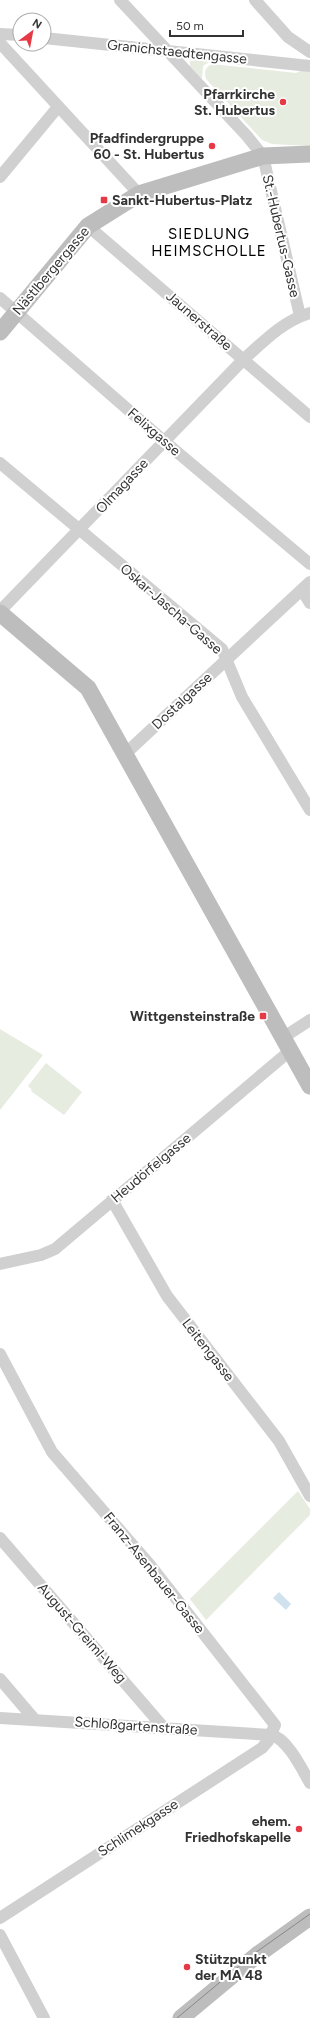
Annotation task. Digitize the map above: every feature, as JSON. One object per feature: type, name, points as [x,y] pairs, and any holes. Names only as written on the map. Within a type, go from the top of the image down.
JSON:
[{"type":"street","points":[[120,0],[247,136],[263,156]]},
{"type":"street","points":[[255,0],[288,38],[310,52]]},
{"type":"street","points":[[0,34],[12,35]]},
{"type":"street","name":"Granichstaedtengasse","points":[[52,39],[310,66]]},
{"type":"street","points":[[0,43],[58,108],[139,194]]},
{"type":"street","points":[[0,177],[58,108]]},
{"type":"street","name":"Nästlbergergasse","points":[[0,332],[88,226],[139,194],[263,156],[310,154]]},
{"type":"street","name":"St.-Hubertus-Gasse","points":[[263,156],[305,314]]},
{"type":"street","name":"Jaunerstraße","points":[[88,226],[310,417]]},
{"type":"street","name":"Felixgasse","points":[[0,298],[164,442],[310,564]]},
{"type":"street","name":"Olmagasse","points":[[0,612],[243,360],[275,330],[305,314]]},
{"type":"street","name":"Oskar-Jascha-Gasse","points":[[0,463],[79,531],[222,649],[242,697],[310,810]]},
{"type":"street","points":[[306,586],[310,602]]},
{"type":"street","name":"Dostalgasse","points":[[125,754],[306,586]]},
{"type":"street","points":[[0,612],[88,688],[310,1086]]},
{"type":"street","name":"Heudörfelgasse","points":[[0,1264],[49,1252],[112,1200],[287,1043],[310,1020]]},
{"type":"street","name":"Leitengasse","points":[[112,1200],[167,1296],[279,1441],[310,1496]]},
{"type":"street","name":"Franz-Asenbauer-Gasse","points":[[0,1354],[52,1452],[150,1565],[269,1716],[275,1725],[271,1734]]},
{"type":"street","name":"August-Greiml-Weg","points":[[0,1538],[164,1728]]},
{"type":"street","points":[[0,1679],[35,1720]]},
{"type":"street","name":"Schloßgartenstraße","points":[[0,1718],[271,1734]]},
{"type":"street","points":[[271,1734],[278,1737],[285,1743],[310,1783]]},
{"type":"street","name":"Schlimekgasse","points":[[0,1918],[262,1748],[268,1741],[271,1734]]},
{"type":"street","points":[[181,2018],[257,1955],[310,1917]]},
{"type":"street","points":[[0,1935],[44,2018]]},
{"type":"shaded area","points":[[195,60],[209,62],[203,66],[202,79],[190,66],[190,61]]},
{"type":"shaded area","points":[[212,64],[296,73],[302,70],[310,70],[310,146],[272,144],[262,140],[206,79],[206,70]]},
{"type":"shaded area","points":[[0,1029],[43,1055],[0,1110]]},
{"type":"shaded area","points":[[46,1063],[82,1092],[64,1115],[31,1091],[32,1090],[28,1086]]},
{"type":"shaded area","points":[[298,1491],[310,1509],[310,1515],[206,1620],[190,1599]]},
{"type":"water","points":[[279,1592],[291,1604],[286,1610],[273,1598]]},
{"type":"tram line","points":[[177,2018],[255,1953],[310,1914]]},
{"type":"place","name":"Pfarrkirche St. Hubertus","points":[[283,102]]},
{"type":"place","name":"Pfadfindergruppe 60 - St. Hubertus","points":[[212,146]]},
{"type":"place","name":"Sankt-Hubertus-Platz","points":[[104,200]]},
{"type":"place","name":"Wittgensteinstraße","points":[[263,1016]]},
{"type":"place","name":"ehem. Friedhofskapelle","points":[[299,1829]]},
{"type":"place","name":"Stützpunkt der MA 48","points":[[187,1967]]},
{"type":"district","name":"SIEDLUNG HEIMSCHOLLE","points":[[209,242]]}]
